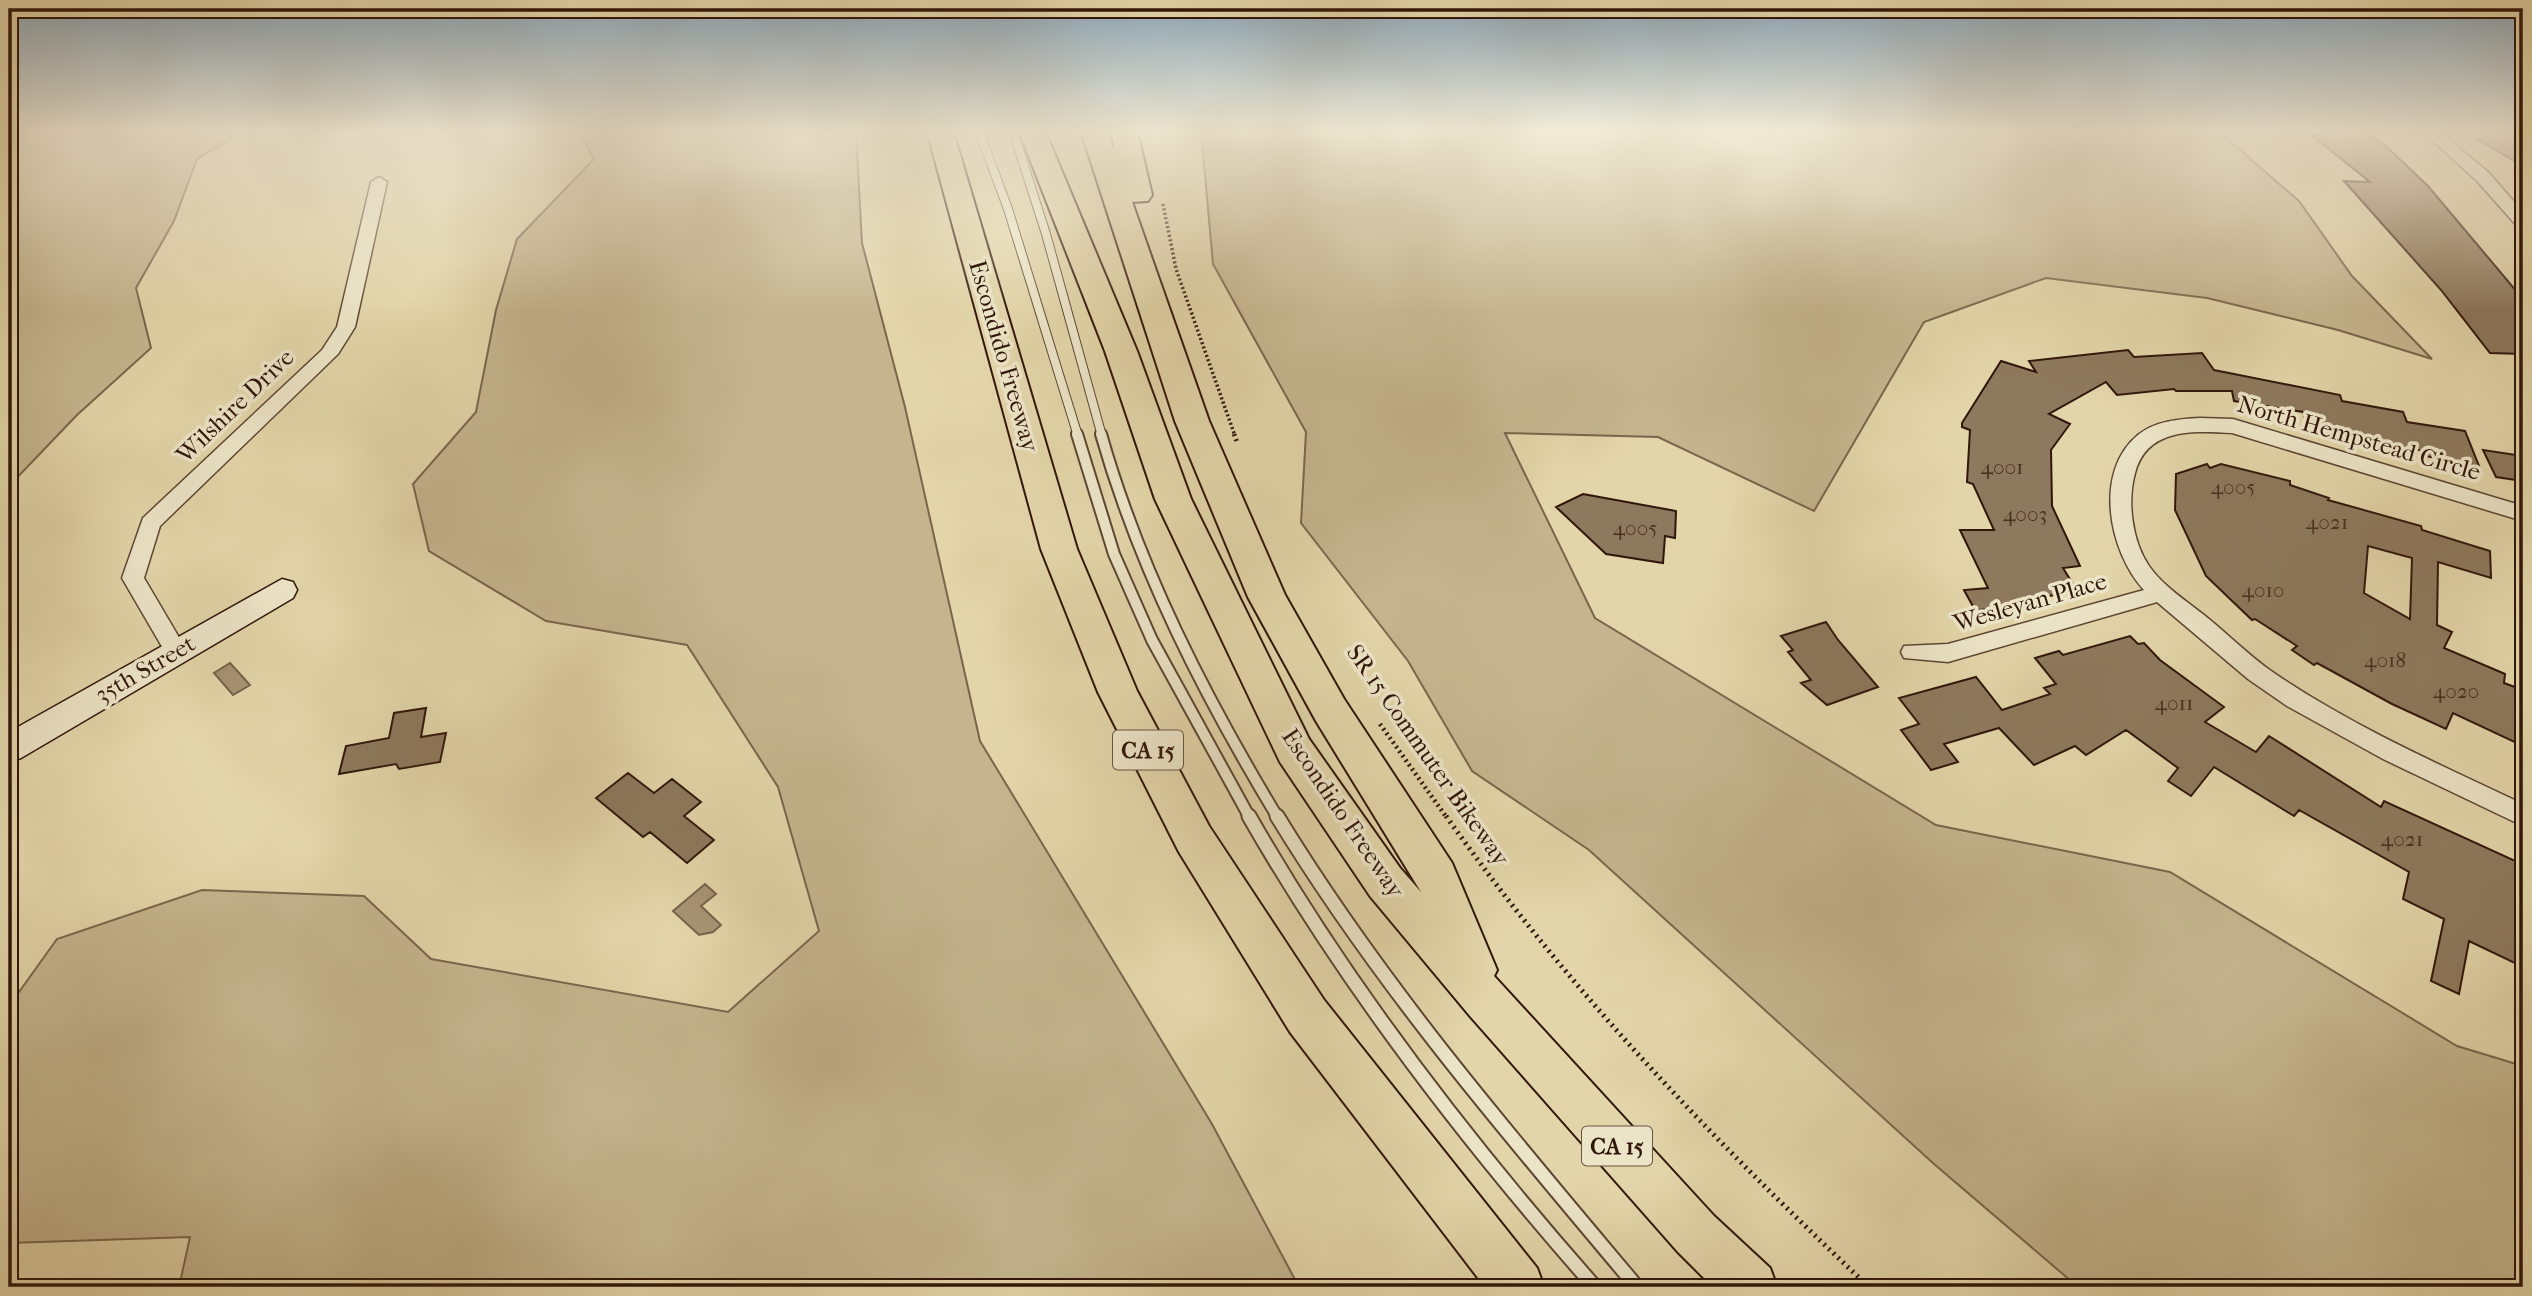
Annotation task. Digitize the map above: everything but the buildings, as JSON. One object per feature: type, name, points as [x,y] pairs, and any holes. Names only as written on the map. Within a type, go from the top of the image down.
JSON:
[{"type":"highway","name":"Escondido Freeway","points":[[957,191],[1059,549],[1118,692],[1194,839],[1307,1016],[1518,1287]]},
{"type":"highway","name":"Escondido Freeway","points":[[1056,191],[1121,351],[1173,499],[1294,750],[1385,882],[1486,1001],[1696,1234],[1751,1287]]},
{"type":"highway","points":[[1115,191],[1192,421],[1267,597],[1330,710],[1437,877],[1486,1001]]},
{"type":"highway","points":[[1137,191],[1145,232],[1148,284]]},
{"type":"street","name":"Wilshire Drive","points":[[176,651],[133,578],[150,523],[329,354],[346,327],[377,191]]},
{"type":"street","points":[[2496,191],[2523,222]]},
{"type":"street","name":"North Hempstead Circle","points":[[2161,593],[2136,564],[2121,513],[2123,479],[2132,453],[2148,436],[2167,428],[2233,426],[2523,513]]},
{"type":"street","name":"35th Street","points":[[9,748],[282,590]]},
{"type":"street","points":[[2161,593],[2264,679],[2395,756],[2523,815]]},
{"type":"street","name":"Wesleyan Place","points":[[1912,652],[1948,653],[2161,593]]},
{"type":"lane","points":[[1001,191],[1114,554],[1152,640],[1191,714],[1300,905],[1439,1095],[1541,1226],[1595,1287]]},
{"type":"lane","points":[[1035,191],[1108,461],[1139,548],[1180,642],[1238,753],[1320,880],[1408,1005],[1498,1123],[1637,1287]]},
{"type":"path","points":[[1161,198],[1174,245],[1176,269],[1238,447]]},
{"type":"path","name":"SR 15 Commuter Bikeway","points":[[1375,716],[1545,950],[1642,1062],[1764,1188],[1869,1287]]},
{"type":"shaded area","points":[[9,191],[185,191],[174,221],[136,288],[151,348],[77,415],[9,486]]},
{"type":"shaded area","points":[[563,191],[859,191],[862,243],[905,407],[980,741],[1212,1124],[1299,1287],[179,1287],[190,1237],[9,1243],[9,1006],[57,939],[202,890],[364,896],[431,959],[728,1012],[819,931],[778,787],[687,645],[546,621],[429,551],[413,484],[476,412],[496,310],[517,239]]},
{"type":"shaded area","points":[[1206,191],[2288,191],[2299,201],[2352,276],[2432,359],[2338,330],[2207,298],[2046,278],[1924,322],[1814,511],[1658,437],[1505,433],[1595,618],[1936,825],[2170,872],[2457,1046],[2523,1066],[2523,1287],[2078,1287],[1934,1164],[1589,850],[1472,771],[1408,661],[1301,523],[1306,432],[1213,264]]},
{"type":"shaded area","points":[[230,663],[250,685],[233,695],[214,673]]},
{"type":"shaded area","points":[[705,884],[716,894],[701,906],[721,925],[713,932],[699,935],[673,911]]}]
